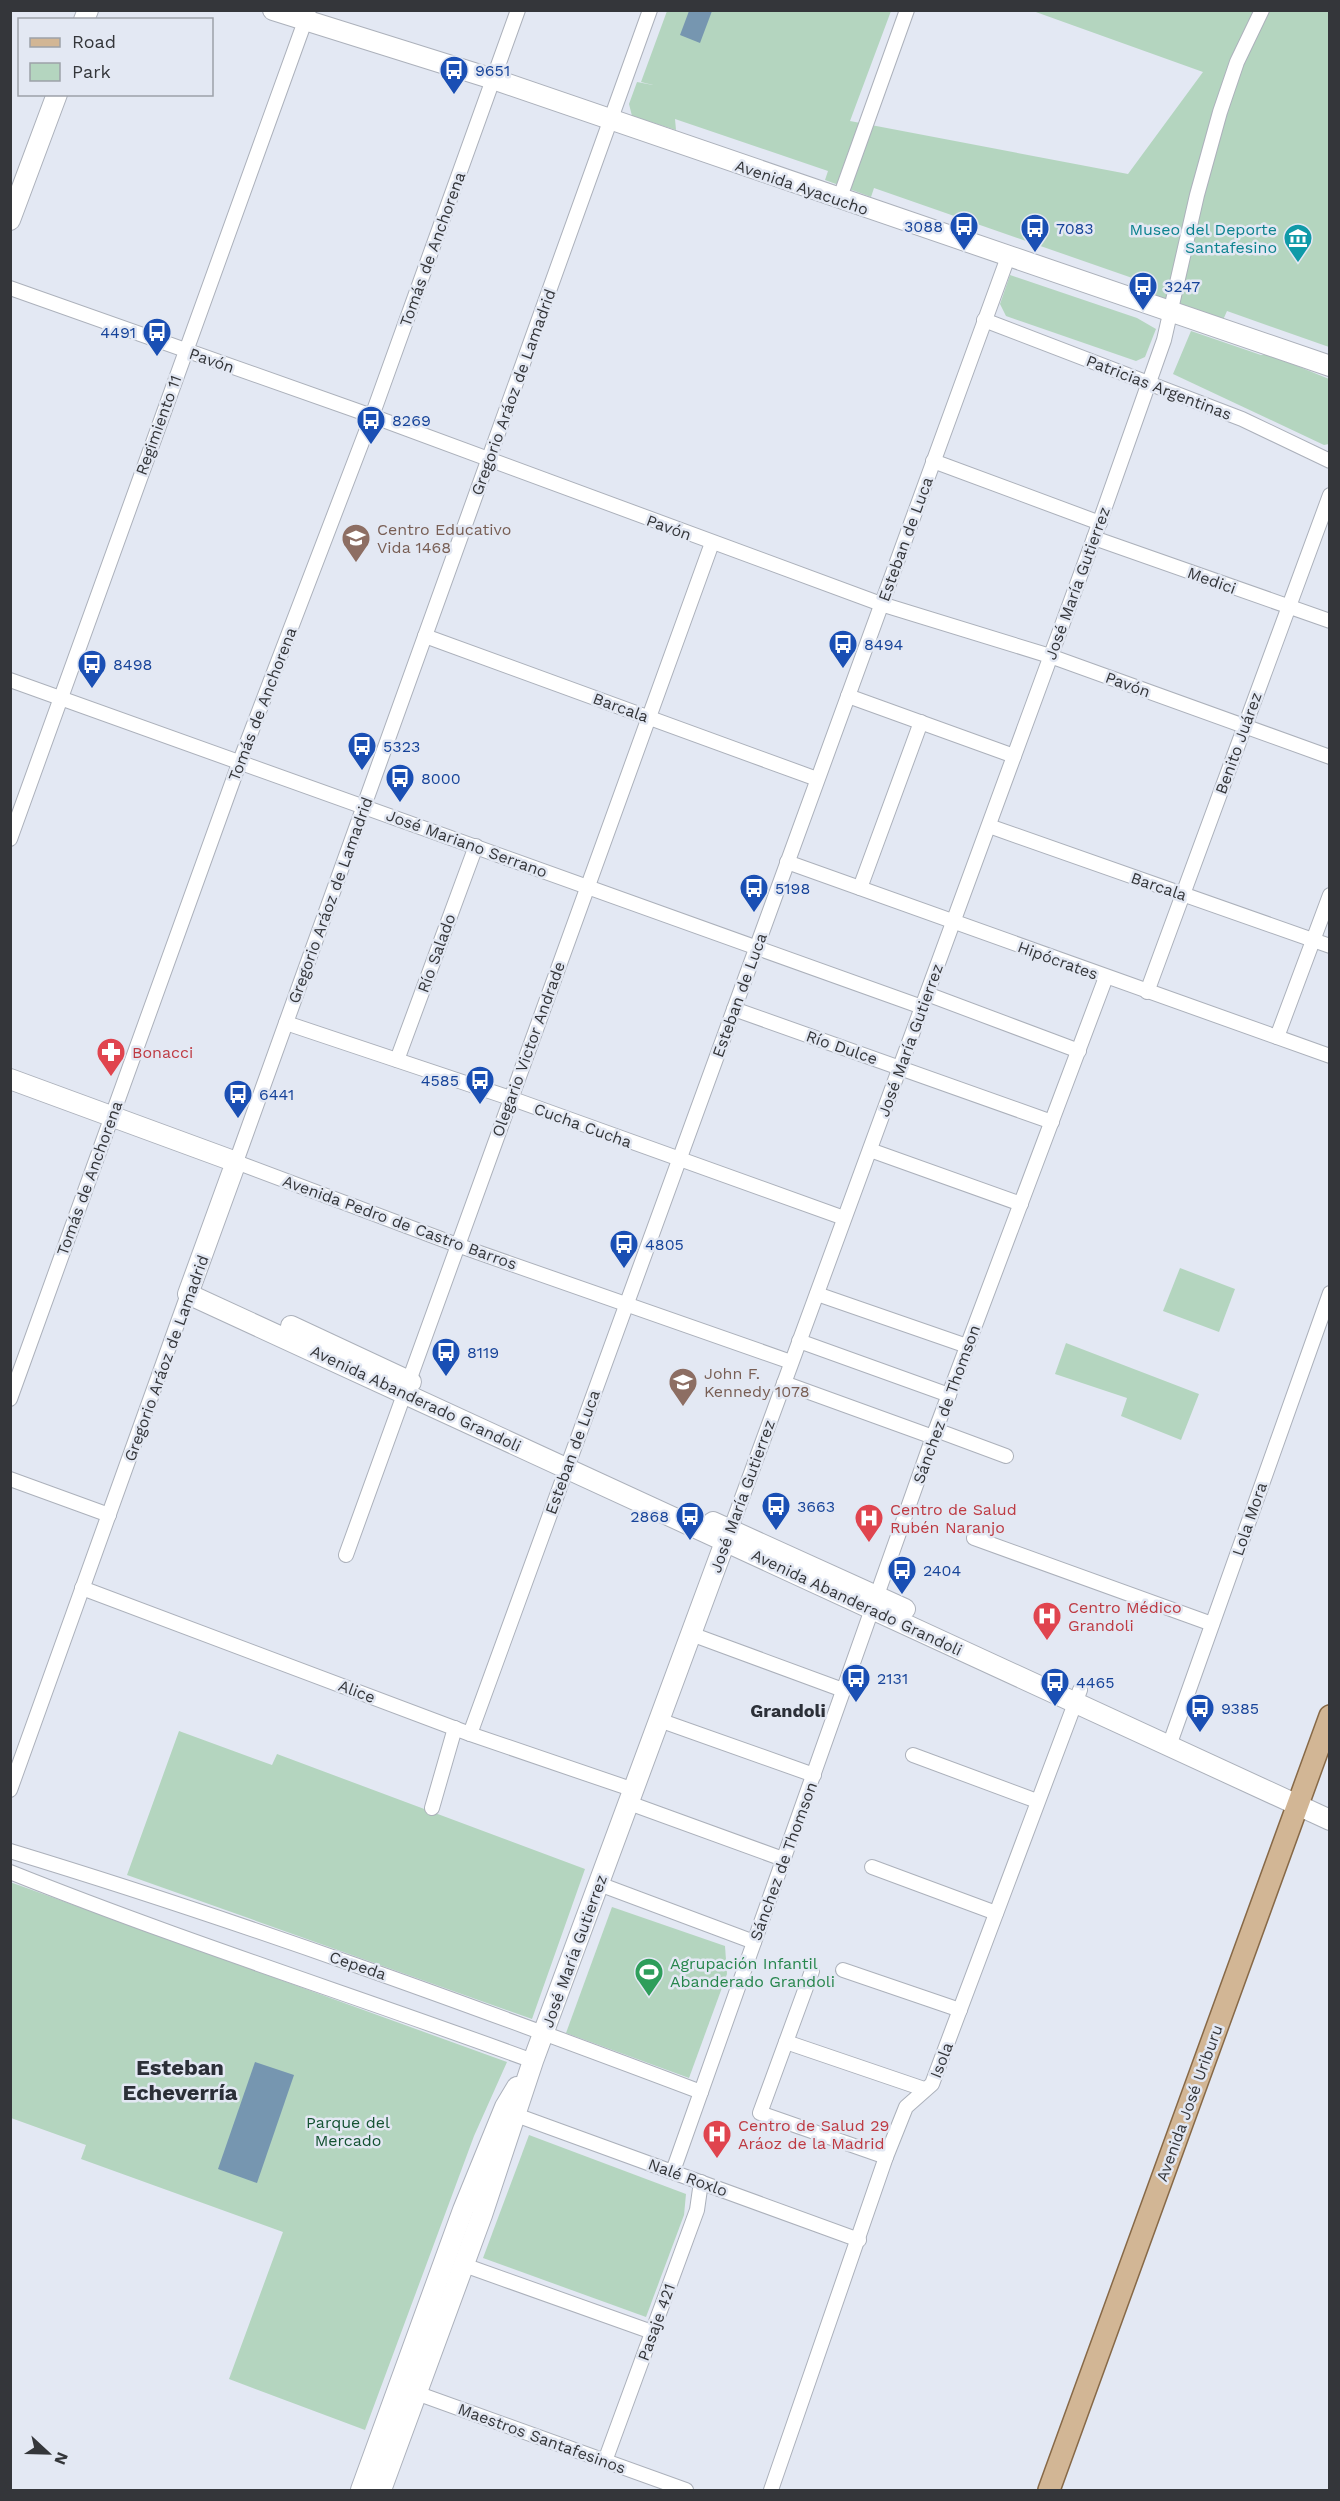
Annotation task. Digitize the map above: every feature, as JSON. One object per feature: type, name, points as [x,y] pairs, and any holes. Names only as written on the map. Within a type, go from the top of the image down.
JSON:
[{"type":"main road","name":"Avenida José Uriburu","points":[[1049,2490],[1329,1716]]},
{"type":"street","name":"Avenida Ayacucho","points":[[273,10],[307,16],[1329,366]]},
{"type":"street","name":"Tomás de Anchorena","points":[[10,1399],[240,761],[372,416],[518,10]]},
{"type":"street","name":"Gregorio Aráoz de Lamadrid","points":[[10,1790],[650,10]]},
{"type":"street","points":[[839,200],[907,10]]},
{"type":"street","name":"José María Gutierrez","points":[[361,2490],[464,2265],[543,2033],[1100,523],[1172,312],[1197,195],[1221,112],[1238,62],[1262,10]]},
{"type":"street","name":"Regimiento 11","points":[[10,839],[307,16]]},
{"type":"street","points":[[10,220],[56,96]]},
{"type":"street","name":"Esteban de Luca","points":[[470,1734],[1008,257]]},
{"type":"street","name":"Pavón","points":[[10,288],[372,416],[881,604],[1050,656],[1329,758]]},
{"type":"street","name":"Patricias Argentinas","points":[[984,320],[1242,419],[1329,461]]},
{"type":"street","points":[[933,461],[1100,523]]},
{"type":"street","name":"Benito Juárez","points":[[1147,992],[1329,495]]},
{"type":"street","name":"Medici","points":[[1094,538],[1329,621]]},
{"type":"street","name":"Olegario Victor Andrade","points":[[346,1555],[712,543]]},
{"type":"street","name":"Barcala","points":[[425,636],[817,779]]},
{"type":"street","name":"José Mariano Serrano","points":[[10,680],[756,947],[1078,1051]]},
{"type":"street","points":[[848,696],[1014,756]]},
{"type":"street","points":[[860,888],[921,722]]},
{"type":"street","name":"Barcala","points":[[989,826],[1329,946]]},
{"type":"street","name":"Río Salado","points":[[397,1060],[476,846]]},
{"type":"street","name":"Hipócrates","points":[[787,862],[1329,1056]]},
{"type":"street","points":[[1277,1037],[1329,895]]},
{"type":"street","name":"Sánchez de Thomson","points":[[672,2171],[935,1433],[1106,977]]},
{"type":"street","name":"Río Dulce","points":[[734,1009],[1052,1122]]},
{"type":"street","name":"Cucha Cucha","points":[[286,1023],[510,1098],[844,1218]]},
{"type":"street","name":"Avenida Pedro de Castro Barros","points":[[10,1079],[457,1245],[791,1362]]},
{"type":"street","points":[[870,1150],[1021,1204]]},
{"type":"street","name":"Avenida Abanderado Grandoli","points":[[191,1288],[1300,1799],[1329,1820]]},
{"type":"street","name":"Lola Mora","points":[[1171,1739],[1329,1293]]},
{"type":"street","points":[[817,1294],[967,1346]]},
{"type":"street","points":[[799,1341],[949,1395]]},
{"type":"street","points":[[784,1383],[1006,1456]]},
{"type":"street","points":[[10,1479],[109,1515]]},
{"type":"street","points":[[974,1538],[1212,1624]]},
{"type":"street","name":"Alice","points":[[82,1588],[631,1796],[783,1859]]},
{"type":"street","points":[[692,1634],[843,1690]]},
{"type":"street","name":"Isola","points":[[771,2490],[886,2157],[906,2107],[932,2084],[1077,1696]]},
{"type":"street","points":[[659,1720],[814,1774]]},
{"type":"street","points":[[432,1808],[455,1728]]},
{"type":"street","points":[[913,1755],[1038,1801]]},
{"type":"street","name":"Avenida Abanderado Grandoli","points":[[1300,1799],[1329,1805]]},
{"type":"street","name":"Cepeda","points":[[10,1851],[123,1886],[372,1970],[701,2092]]},
{"type":"street","points":[[872,1867],[996,1913]]},
{"type":"street","name":"Cepeda","points":[[10,1872],[115,1913],[374,2002],[533,2061]]},
{"type":"street","points":[[598,1884],[754,1942]]},
{"type":"street","points":[[843,1970],[960,2010]]},
{"type":"street","points":[[812,1971],[760,2112],[886,2157]]},
{"type":"street","points":[[786,2042],[924,2089]]},
{"type":"street","name":"José María Gutierrez","points":[[381,2490],[407,2390],[463,2210],[505,2107],[533,2061]]},
{"type":"street","name":"Nalé Roxlo","points":[[516,2115],[859,2240]]},
{"type":"street","name":"Pasaje 421","points":[[605,2461],[697,2210],[701,2182]]},
{"type":"street","points":[[464,2265],[652,2332]]},
{"type":"street","name":"Maestros Santafesinos","points":[[407,2390],[686,2490]]},
{"type":"street","points":[[1042,2490],[1058,2466]]},
{"type":"street","points":[[1058,2466],[1059,2490]]},
{"type":"green space","points":[[667,11],[891,11],[850,121],[1128,174],[1203,72],[1033,11],[1329,11],[1329,347],[1227,311],[1223,320],[1135,289],[1138,280],[874,188],[871,197],[825,180],[828,171],[675,119],[676,130],[632,116],[629,104],[637,82],[653,85],[641,82]]},
{"type":"green space","points":[[1010,275],[1137,318],[1156,329],[1145,357],[1136,361],[1006,316],[1000,304]]},
{"type":"green space","points":[[1191,331],[1261,355],[1268,354],[1329,379],[1329,444],[1324,445],[1173,374]]},
{"type":"green space","points":[[1180,1268],[1235,1289],[1219,1332],[1163,1311]]},
{"type":"green space","points":[[1066,1343],[1199,1394],[1181,1440],[1121,1416],[1127,1398],[1055,1374]]},
{"type":"green space","points":[[179,1731],[272,1765],[277,1754],[585,1869],[532,2019],[127,1875]]},
{"type":"green space","name":"Parque del Mercado","points":[[10,1882],[507,2062],[474,2136],[365,2430],[229,2379],[283,2232],[81,2159],[86,2145],[11,2118]]},
{"type":"green space","name":"Agrupación Infantil Abanderado Grandoli","points":[[612,1907],[725,1946],[727,1974],[689,2078],[566,2033]]},
{"type":"green space","points":[[529,2135],[686,2194],[684,2215],[646,2317],[483,2258]]},
{"type":"water","points":[[689,11],[712,11],[700,43],[680,35]]},
{"type":"water","points":[[255,2062],[294,2075],[257,2183],[218,2169]]},
{"type":"place","name":"9651","points":[[454,96]]},
{"type":"place","name":"3088","points":[[964,252]]},
{"type":"place","name":"7083","points":[[1035,254]]},
{"type":"place","name":"Museo del Deporte Santafesino","points":[[1298,264]]},
{"type":"place","name":"3247","points":[[1143,312]]},
{"type":"place","name":"4491","points":[[157,358]]},
{"type":"place","name":"8269","points":[[371,446]]},
{"type":"place","name":"Centro Educativo Vida 1468","points":[[356,564]]},
{"type":"place","name":"8494","points":[[843,670]]},
{"type":"place","name":"8498","points":[[92,690]]},
{"type":"place","name":"5323","points":[[362,772]]},
{"type":"place","name":"8000","points":[[400,804]]},
{"type":"place","name":"5198","points":[[754,914]]},
{"type":"place","name":"Bonacci","points":[[111,1078]]},
{"type":"place","name":"4585","points":[[480,1106]]},
{"type":"place","name":"6441","points":[[238,1120]]},
{"type":"place","name":"4805","points":[[624,1270]]},
{"type":"place","name":"8119","points":[[446,1378]]},
{"type":"place","name":"John F. Kennedy 1078","points":[[683,1408]]},
{"type":"place","name":"3663","points":[[776,1532]]},
{"type":"place","name":"2868","points":[[690,1542]]},
{"type":"place","name":"Centro de Salud Rubén Naranjo","points":[[869,1544]]},
{"type":"place","name":"2404","points":[[902,1596]]},
{"type":"place","name":"Centro Médico Grandoli","points":[[1047,1642]]},
{"type":"place","name":"2131","points":[[856,1704]]},
{"type":"place","name":"4465","points":[[1055,1708]]},
{"type":"place","name":"9385","points":[[1200,1734]]},
{"type":"place","name":"Agrupación Infantil Abanderado Grandoli","points":[[649,1998]]},
{"type":"place","name":"Centro de Salud 29 Aráoz de la Madrid","points":[[717,2160]]},
{"type":"district","name":"Grandoli","points":[[788,1711]]},
{"type":"district","name":"Esteban Echeverría","points":[[180,2080]]}]
